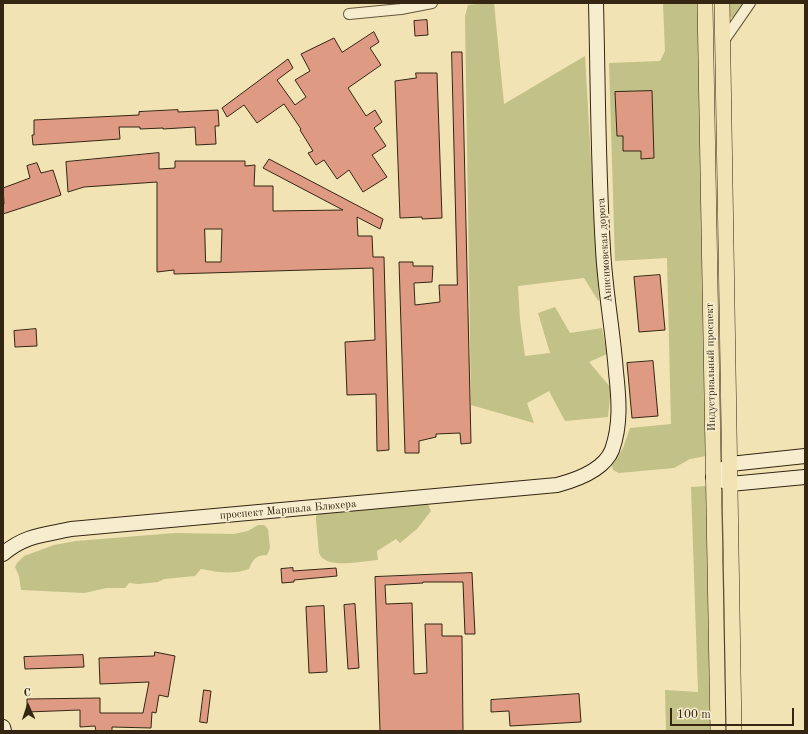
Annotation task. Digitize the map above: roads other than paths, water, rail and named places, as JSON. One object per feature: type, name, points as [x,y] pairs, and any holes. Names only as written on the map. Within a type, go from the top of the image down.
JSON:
[{"type":"main road","name":"Индустриальный проспект","points":[[705,3],[718,731]]},
{"type":"main road","name":"Индустриальный проспект","points":[[722,3],[734,731]]},
{"type":"street","points":[[349,14],[401,10],[432,3]]},
{"type":"street","name":"Анисимовская дорога","points":[[578,479],[603,462],[611,452],[619,424],[614,343],[606,287],[602,243],[596,3]]},
{"type":"street","points":[[723,42],[750,3]]},
{"type":"street","points":[[713,477],[730,464],[805,456]]},
{"type":"street","points":[[713,477],[730,484],[805,477]]},
{"type":"street","name":"проспект Маршала Блюхера","points":[[3,554],[21,541],[38,535],[70,529],[557,486],[578,479]]},
{"type":"street","points":[[3,727],[4,731]]}]
